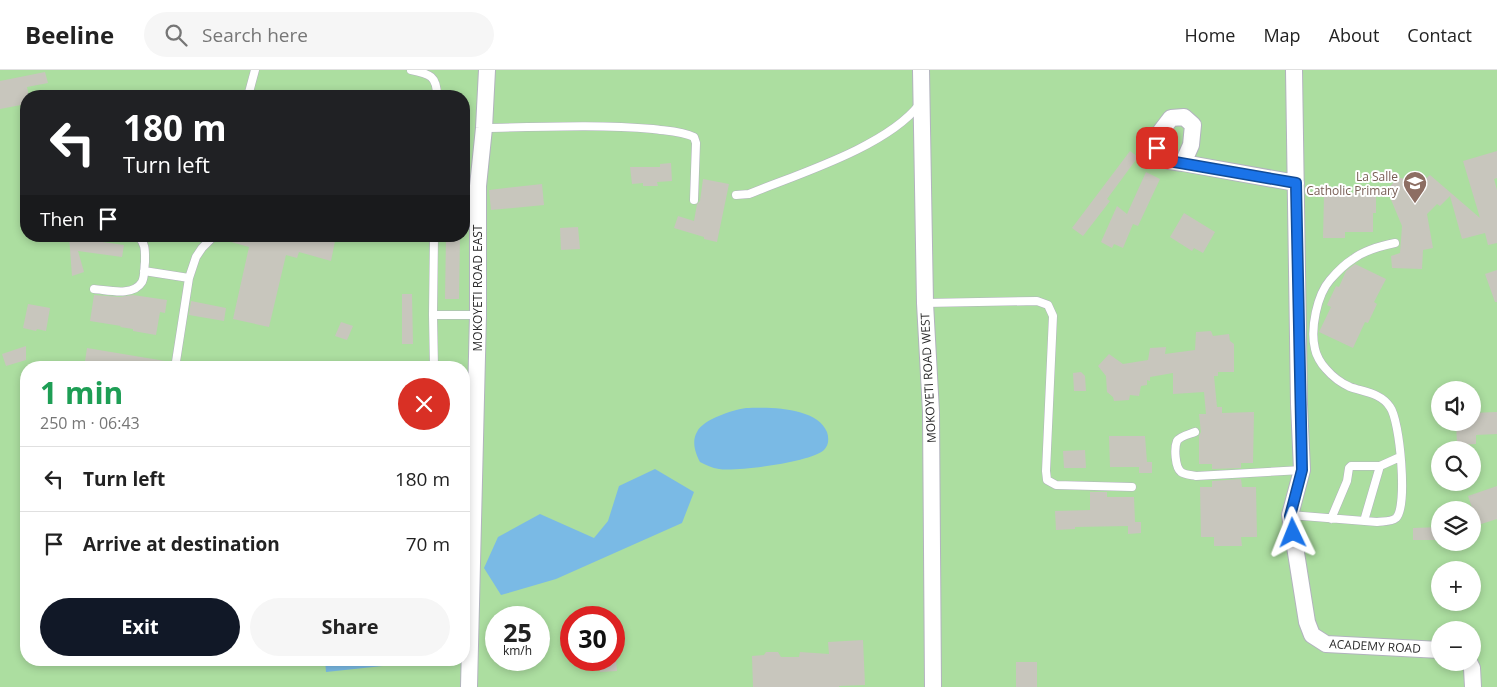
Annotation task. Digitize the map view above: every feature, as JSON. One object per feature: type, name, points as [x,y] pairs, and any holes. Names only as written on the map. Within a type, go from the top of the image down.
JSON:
[{"type":"street","name":"MOKOYETI ROAD EAST","points":[[470,646],[478,315],[478,186],[487,70]]},
{"type":"street","name":"MOKOYETI ROAD WEST","points":[[920,70],[925,303],[931,412],[933,687]]},
{"type":"street","name":"ACADEMY ROAD","points":[[1294,70],[1302,470],[1290,516],[1307,622],[1312,635],[1326,644],[1431,650]]},
{"type":"street","points":[[1183,163],[1296,183]]},
{"type":"street","name":"MOKOYETI ROAD EAST","points":[[469,687],[470,666]]},
{"type":"street","points":[[1472,671],[1474,687]]},
{"type":"lane","points":[[250,90],[255,70]]},
{"type":"lane","points":[[411,70],[433,78],[436,81],[437,90]]},
{"type":"lane","points":[[736,195],[749,194],[854,151],[886,134],[912,114],[920,103]]},
{"type":"lane","points":[[484,128],[629,127],[689,135],[694,138],[696,144],[694,200]]},
{"type":"lane","points":[[94,289],[132,290],[142,282],[145,250],[142,242]]},
{"type":"lane","points":[[177,361],[188,278],[196,257],[208,242]]},
{"type":"lane","points":[[434,242],[432,315],[434,361]]},
{"type":"lane","points":[[1290,516],[1387,521],[1395,518],[1399,513],[1402,503],[1400,457],[1398,431],[1391,408],[1386,401],[1338,380],[1325,368],[1315,349],[1314,329],[1317,304],[1329,281],[1352,259],[1374,248],[1395,243]]},
{"type":"lane","points":[[144,271],[188,278]]},
{"type":"lane","points":[[925,303],[1038,301],[1048,305],[1053,316],[1047,480],[1056,485],[1132,487]]},
{"type":"lane","points":[[432,315],[478,315]]},
{"type":"lane","points":[[1195,432],[1180,438],[1176,446],[1179,471],[1183,474],[1196,476],[1302,470]]},
{"type":"lane","points":[[1331,519],[1347,481],[1349,468],[1354,466],[1380,466],[1400,457]]},
{"type":"lane","points":[[1364,521],[1380,466]]},
{"type":"green space","points":[[0,70],[1497,70],[1497,687],[0,687]]},
{"type":"water","points":[[746,408],[791,410],[803,413],[822,424],[827,432],[827,446],[817,454],[805,458],[757,467],[728,470],[711,467],[700,462],[694,440],[700,427],[719,416]]},
{"type":"water","points":[[655,469],[694,492],[682,523],[556,579],[501,595],[484,568],[498,537],[540,514],[594,538],[608,521],[619,486]]},
{"type":"water","points":[[326,666],[382,666],[326,672]]},
{"type":"building","points":[[45,72],[48,83],[27,87],[28,90],[20,90],[20,105],[0,109],[0,81]]},
{"type":"building","points":[[1130,151],[1138,157],[1107,199],[1110,201],[1083,236],[1072,228]]},
{"type":"building","points":[[1497,151],[1497,178],[1494,179],[1497,190],[1497,243],[1488,245],[1485,233],[1462,239],[1450,196],[1440,206],[1437,204],[1427,214],[1433,248],[1423,250],[1422,269],[1392,268],[1391,256],[1400,253],[1402,226],[1387,190],[1397,178],[1402,178],[1414,189],[1430,175],[1480,218],[1463,161]]},
{"type":"building","points":[[671,163],[672,181],[657,182],[658,186],[643,186],[643,183],[632,184],[630,167],[660,167],[660,164]]},
{"type":"building","points":[[1146,172],[1160,179],[1138,226],[1133,224],[1123,248],[1114,244],[1112,248],[1101,242],[1117,206],[1127,214]]},
{"type":"building","points":[[703,179],[729,184],[717,242],[674,228],[678,216],[694,221],[697,204],[700,201]]},
{"type":"building","points":[[542,184],[544,205],[491,210],[489,190]]},
{"type":"building","points":[[1349,193],[1376,193],[1376,213],[1373,213],[1373,232],[1345,232],[1345,238],[1323,238],[1324,195],[1349,195]]},
{"type":"building","points":[[1184,213],[1215,232],[1203,253],[1194,248],[1192,251],[1170,237]]},
{"type":"building","points":[[578,227],[580,249],[561,250],[560,228]]},
{"type":"building","points":[[69,242],[102,242],[124,245],[122,257],[78,251],[84,272],[72,276]]},
{"type":"building","points":[[231,242],[335,242],[331,261],[299,252],[297,258],[286,255],[269,327],[233,319],[249,247]]},
{"type":"building","points":[[446,242],[460,242],[459,299],[445,299]]},
{"type":"building","points":[[1355,264],[1386,279],[1374,302],[1377,304],[1368,323],[1365,322],[1353,348],[1319,332],[1331,307],[1327,305],[1336,286],[1339,287],[1346,271]]},
{"type":"building","points":[[1497,270],[1497,302],[1495,302],[1485,274]]},
{"type":"building","points":[[402,294],[412,294],[413,344],[402,344]]},
{"type":"building","points":[[94,295],[120,297],[133,295],[167,300],[165,313],[160,312],[156,335],[133,331],[133,329],[121,326],[90,321]]},
{"type":"building","points":[[191,301],[226,308],[224,321],[189,315]]},
{"type":"building","points":[[28,304],[50,308],[46,331],[23,328]]},
{"type":"building","points":[[341,322],[353,326],[347,340],[335,336]]},
{"type":"building","points":[[1211,331],[1213,336],[1229,334],[1230,341],[1234,344],[1234,372],[1218,372],[1218,376],[1214,376],[1217,407],[1222,407],[1222,413],[1254,412],[1253,463],[1241,463],[1241,468],[1212,469],[1212,464],[1199,464],[1199,436],[1201,432],[1199,414],[1206,414],[1204,392],[1173,394],[1173,373],[1150,377],[1150,381],[1147,380],[1147,385],[1141,386],[1139,396],[1130,395],[1129,400],[1114,401],[1113,397],[1107,392],[1106,376],[1098,366],[1109,354],[1123,364],[1148,360],[1150,348],[1166,347],[1165,354],[1195,350],[1196,332]]},
{"type":"building","points":[[26,346],[26,360],[6,366],[2,354]]},
{"type":"building","points":[[87,348],[165,361],[85,361]]},
{"type":"building","points":[[1081,372],[1085,376],[1086,391],[1074,391],[1073,373]]},
{"type":"building","points":[[1497,412],[1497,434],[1476,435],[1476,441],[1457,441],[1456,431],[1481,431],[1481,413]]},
{"type":"building","points":[[1109,436],[1145,436],[1147,462],[1152,462],[1152,473],[1139,473],[1139,467],[1110,467]]},
{"type":"building","points":[[1085,450],[1086,468],[1064,468],[1063,451]]},
{"type":"building","points":[[1241,479],[1242,487],[1256,487],[1257,537],[1241,537],[1242,546],[1214,546],[1214,537],[1201,537],[1200,487],[1212,487],[1212,481]]},
{"type":"building","points":[[1497,486],[1497,519],[1481,524],[1481,501],[1470,501],[1468,496]]},
{"type":"building","points":[[1090,492],[1107,492],[1107,497],[1134,497],[1135,522],[1141,522],[1141,533],[1128,534],[1128,526],[1075,527],[1075,529],[1056,530],[1055,511],[1090,510]]},
{"type":"building","points":[[1431,527],[1431,540],[1413,540],[1413,528]]},
{"type":"building","points":[[863,640],[865,685],[839,687],[753,687],[752,656],[764,655],[766,652],[778,652],[781,657],[799,657],[800,652],[829,654],[828,642]]},
{"type":"building","points":[[1016,662],[1037,662],[1037,687],[1016,687]]},
{"type":"place","name":"La Salle Catholic Primary","points":[[1415,204]]},
{"type":"route","points":[[1157,148],[1169,161],[1296,183],[1299,404],[1302,470],[1290,516],[1293,533]]}]
